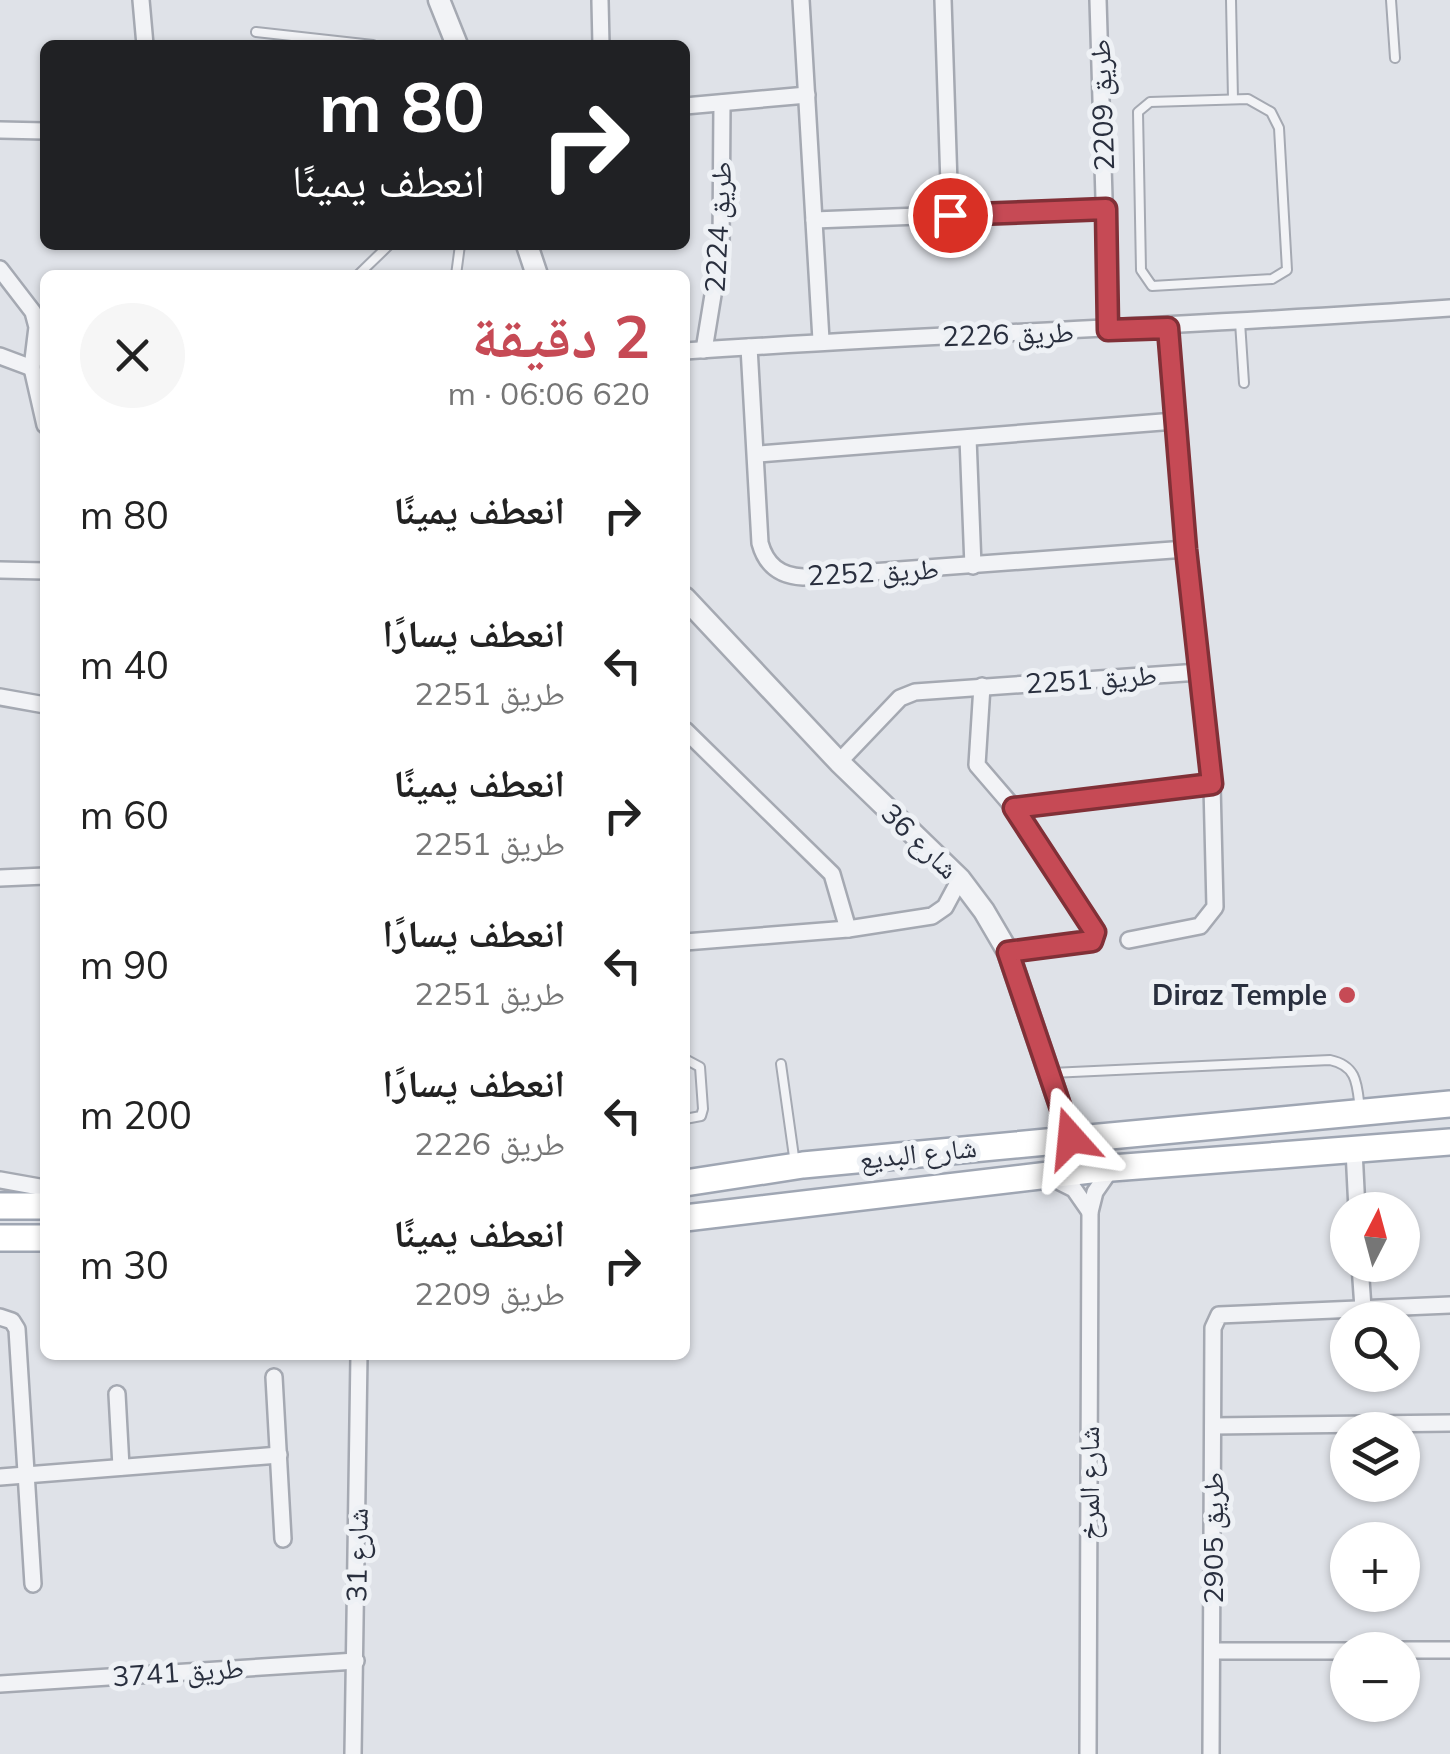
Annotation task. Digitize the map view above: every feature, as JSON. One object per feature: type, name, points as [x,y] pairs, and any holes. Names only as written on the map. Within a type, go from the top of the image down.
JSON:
[{"type":"main road","name":"شارع البديع","points":[[690,1182],[795,1166],[1450,1104]]},
{"type":"main road","name":"شارع البديع","points":[[690,1217],[1112,1168],[1450,1142]]},
{"type":"main road","points":[[0,1206],[40,1206]]},
{"type":"main road","points":[[0,1238],[40,1238]]},
{"type":"street","points":[[141,0],[145,40]]},
{"type":"street","points":[[438,0],[455,40]]},
{"type":"street","points":[[801,0],[821,340]]},
{"type":"street","points":[[943,0],[950,215]]},
{"type":"street","name":"طريق 2209","points":[[1098,0],[1108,330]]},
{"type":"street","points":[[600,1],[601,40]]},
{"type":"street","points":[[690,105],[807,96]]},
{"type":"street","name":"طريق 2224","points":[[704,350],[721,246],[722,102]]},
{"type":"street","points":[[0,130],[40,131]]},
{"type":"street","points":[[814,220],[1106,209]]},
{"type":"street","points":[[0,268],[32,312],[37,327],[38,378]]},
{"type":"street","name":"طريق 2226","points":[[690,351],[821,340],[1168,328],[1450,308]]},
{"type":"street","points":[[1129,940],[1200,926],[1215,907],[1212,784],[1186,549],[1168,328]]},
{"type":"street","name":"طريق 2252","points":[[749,347],[760,543],[769,563],[781,572],[803,577],[1186,549]]},
{"type":"street","points":[[0,356],[38,378]]},
{"type":"street","points":[[758,454],[1175,421]]},
{"type":"street","name":"طريق 2252","points":[[968,438],[972,566]]},
{"type":"street","points":[[0,570],[40,571]]},
{"type":"street","name":"شارع 36","points":[[690,603],[839,762],[960,880],[1008,952],[1071,1138]]},
{"type":"street","name":"طريق 2251","points":[[839,762],[900,698],[930,689],[1200,672]]},
{"type":"street","points":[[982,686],[976,765],[1014,808],[1093,922],[1092,941],[1008,952]]},
{"type":"street","points":[[0,697],[40,704]]},
{"type":"street","points":[[690,735],[832,874],[848,930]]},
{"type":"street","points":[[1014,808],[1212,784]]},
{"type":"street","points":[[0,878],[40,876]]},
{"type":"street","points":[[690,942],[848,930],[932,916],[944,907],[960,880]]},
{"type":"street","points":[[1354,1150],[1356,1192]]},
{"type":"street","name":"شارع المرخ","points":[[1088,1754],[1090,1212],[1095,1192],[1112,1168]]},
{"type":"street","points":[[1039,1177],[1074,1189],[1090,1212]]},
{"type":"street","points":[[0,1180],[40,1187]]},
{"type":"street","name":"طريق 2905","points":[[1420,1306],[1450,1305]]},
{"type":"street","name":"طريق 2905","points":[[1211,1754],[1213,1328],[1220,1315],[1330,1310]]},
{"type":"street","points":[[0,1318],[15,1325],[33,1584]]},
{"type":"street","points":[[0,1352],[18,1351]]},
{"type":"street","name":"شارع 31","points":[[353,1754],[358,1360]]},
{"type":"street","points":[[274,1377],[283,1539]]},
{"type":"street","points":[[117,1394],[121,1468]]},
{"type":"street","points":[[1213,1426],[1450,1422]]},
{"type":"street","points":[[0,1477],[279,1455]]},
{"type":"street","points":[[1214,1651],[1330,1650]]},
{"type":"street","points":[[1420,1650],[1450,1650]]},
{"type":"street","name":"طريق 3741","points":[[0,1684],[356,1660]]},
{"type":"lane","points":[[1231,0],[1233,99]]},
{"type":"lane","points":[[1391,0],[1395,58]]},
{"type":"lane","points":[[256,32],[328,40]]},
{"type":"lane","points":[[1248,98],[1264,106],[1279,128],[1287,270],[1272,279],[1152,286],[1141,270],[1138,112],[1150,102],[1233,99],[1248,98]]},
{"type":"lane","points":[[363,270],[383,250]]},
{"type":"lane","points":[[1240,322],[1244,383]]},
{"type":"lane","points":[[1050,1073],[1330,1060],[1345,1064],[1355,1074],[1360,1110]]},
{"type":"lane","points":[[690,1062],[700,1068],[704,1109],[701,1116],[690,1117]]},
{"type":"lane","points":[[782,1064],[795,1166]]},
{"type":"place","name":"Diraz Temple","points":[[1347,995]]},
{"type":"route","points":[[950,215],[1106,209],[1108,330],[1168,328],[1186,549],[1212,784],[1014,808],[1093,922],[1095,932],[1092,941],[1008,952],[1071,1138]]}]
